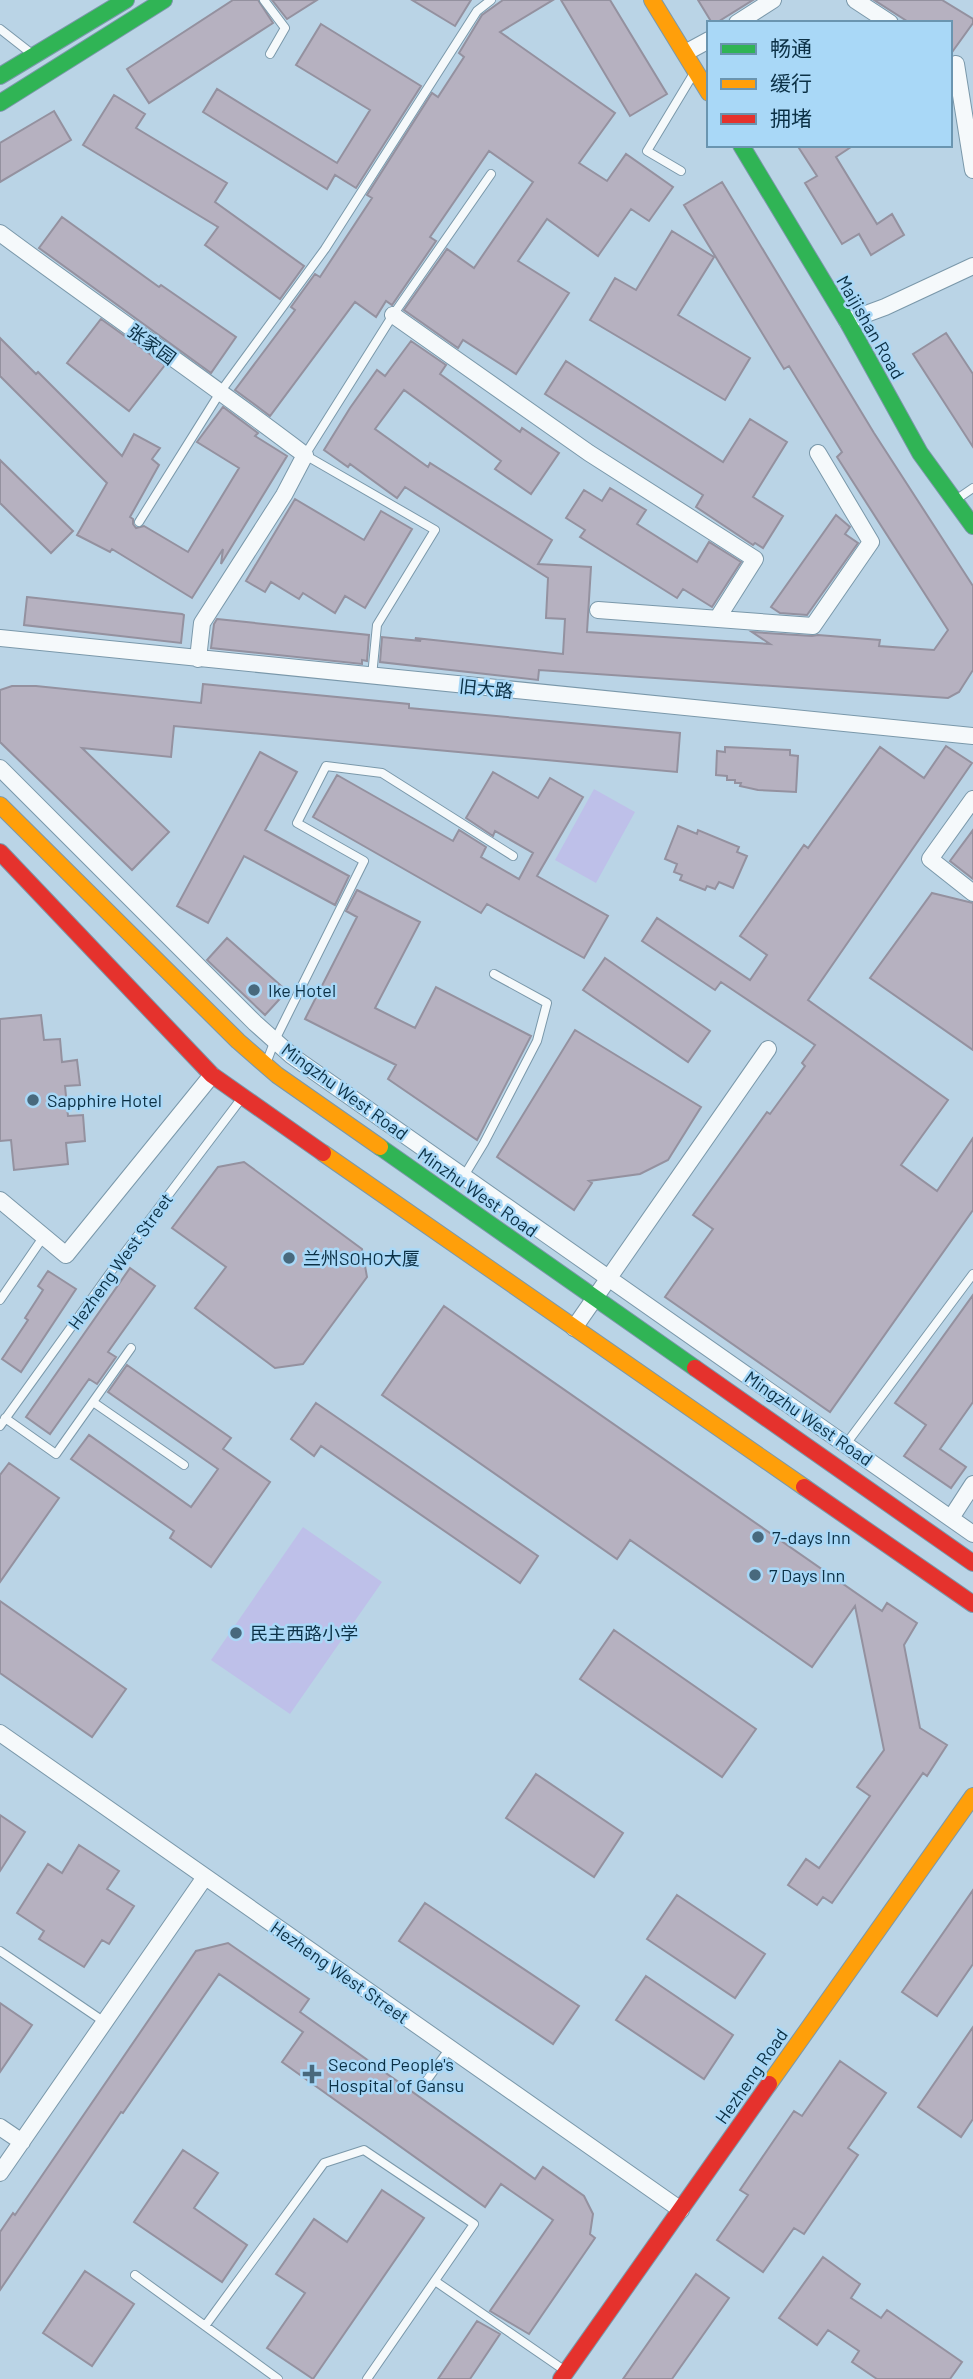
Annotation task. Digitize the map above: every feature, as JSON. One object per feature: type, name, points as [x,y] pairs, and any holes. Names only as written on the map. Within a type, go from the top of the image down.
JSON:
[{"type":"main road","points":[[0,76],[126,0]]},
{"type":"main road","points":[[0,103],[163,0]]},
{"type":"main road","points":[[652,0],[707,90]]},
{"type":"main road","name":"Maijishan Road","points":[[742,147],[847,321],[920,453],[973,526]]},
{"type":"main road","name":"Minzhu West Road","points":[[0,805],[265,1065],[973,1563]]},
{"type":"main road","points":[[0,852],[212,1075],[973,1604]]},
{"type":"main road","name":"Hezheng Road","points":[[564,2376],[973,1796]]},
{"type":"street","points":[[92,0],[97,18]]},
{"type":"street","points":[[740,21],[773,0]]},
{"type":"street","points":[[855,0],[887,21]]},
{"type":"street","points":[[685,53],[707,41]]},
{"type":"street","points":[[973,64],[953,63],[973,170]]},
{"type":"street","name":"张家园","points":[[0,233],[132,330],[221,391],[304,455]]},
{"type":"street","points":[[847,321],[885,307],[973,266]]},
{"type":"street","points":[[393,315],[589,453],[755,559],[717,619]]},
{"type":"street","points":[[597,610],[813,626],[871,542],[818,453]]},
{"type":"street","points":[[198,659],[202,623],[284,495],[304,455]]},
{"type":"street","name":"旧大路","points":[[0,638],[973,736]]},
{"type":"street","name":"Mingzhu West Road","points":[[0,768],[292,1056],[973,1534]]},
{"type":"street","points":[[973,799],[930,859],[973,893]]},
{"type":"street","points":[[574,1328],[768,1049]]},
{"type":"street","points":[[0,1200],[66,1255],[212,1075]]},
{"type":"street","points":[[950,1518],[973,1484]]},
{"type":"street","name":"Hezheng West Street","points":[[0,1733],[681,2210]]},
{"type":"street","points":[[0,2173],[205,1877]]},
{"type":"street","points":[[0,2127],[22,2142]]},
{"type":"lane","points":[[264,0],[285,28],[270,54]]},
{"type":"lane","points":[[139,522],[221,391],[325,249],[477,11],[491,0]]},
{"type":"lane","points":[[0,29],[34,56]]},
{"type":"lane","points":[[681,171],[647,151],[695,71]]},
{"type":"lane","points":[[304,455],[393,315],[491,174]]},
{"type":"lane","name":"张家园","points":[[304,455],[435,530],[377,625],[372,676]]},
{"type":"lane","points":[[955,501],[973,488]]},
{"type":"lane","points":[[265,1065],[364,861],[297,823],[326,766],[382,774],[513,856]]},
{"type":"lane","points":[[464,1176],[537,1041],[547,1003],[494,974]]},
{"type":"lane","name":"Hezheng West Street","points":[[3,1422],[123,1255],[243,1097]]},
{"type":"lane","points":[[0,1300],[44,1236]]},
{"type":"lane","points":[[846,1444],[973,1274]]},
{"type":"lane","points":[[3,1422],[56,1454],[131,1348]]},
{"type":"lane","points":[[93,1402],[184,1465]]},
{"type":"lane","points":[[0,1951],[103,2021]]},
{"type":"lane","points":[[426,2080],[450,2048]]},
{"type":"lane","points":[[205,2326],[324,2163],[364,2150],[474,2224],[367,2379]]},
{"type":"lane","points":[[135,2275],[278,2379]]},
{"type":"lane","points":[[435,2281],[564,2376]]},
{"type":"shaded area","points":[[594,789],[635,812],[596,883],[555,860]]},
{"type":"shaded area","points":[[303,1527],[382,1582],[290,1714],[211,1660]]},
{"type":"building","points":[[233,0],[258,0],[273,23],[149,103],[127,69]]},
{"type":"building","points":[[272,0],[317,0],[287,19]]},
{"type":"building","points":[[412,0],[471,0],[455,26]]},
{"type":"building","points":[[503,0],[553,0],[500,32],[615,113],[579,163],[607,181],[626,154],[673,187],[649,221],[631,209],[598,256],[547,219],[518,261],[569,293],[516,374],[463,340],[458,348],[404,310],[447,249],[474,268],[533,182],[489,151],[430,237],[436,241],[392,305],[386,301],[376,317],[355,302],[270,416],[235,390],[295,310],[291,307],[315,274],[320,277],[372,198],[367,195],[432,93],[438,97],[464,57],[459,53],[482,15]]},
{"type":"building","points":[[561,0],[610,0],[667,94],[630,116]]},
{"type":"building","points":[[698,0],[753,0],[719,21],[711,21]]},
{"type":"building","points":[[874,0],[942,0],[973,19],[973,23],[952,52],[952,21],[907,21]]},
{"type":"building","points":[[321,24],[421,86],[356,188],[335,175],[327,189],[203,112],[217,89],[337,163],[370,110],[296,65]]},
{"type":"building","points":[[114,95],[145,114],[136,128],[227,183],[215,202],[304,266],[280,299],[205,245],[218,227],[83,145]]},
{"type":"building","points":[[54,111],[71,140],[0,182],[0,143]]},
{"type":"building","points":[[798,147],[851,147],[836,157],[877,224],[892,214],[904,235],[871,255],[859,234],[842,244],[805,183],[817,176]]},
{"type":"building","points":[[722,182],[874,433],[973,586],[973,670],[959,692],[948,698],[539,670],[538,680],[380,662],[382,637],[563,654],[565,619],[546,618],[548,578],[405,487],[397,498],[350,464],[348,467],[324,450],[377,370],[385,376],[411,341],[446,365],[440,374],[520,432],[522,428],[559,453],[531,494],[495,469],[501,461],[404,390],[375,429],[428,467],[430,463],[552,540],[538,564],[591,567],[587,632],[770,644],[752,632],[818,635],[880,640],[879,646],[934,650],[948,630],[837,457],[842,452],[789,366],[784,369],[684,205]]},
{"type":"building","points":[[62,217],[159,287],[161,285],[236,337],[211,373],[39,248]]},
{"type":"building","points":[[672,231],[714,257],[678,315],[750,358],[725,400],[590,320],[615,278],[636,290]]},
{"type":"building","points":[[101,319],[165,365],[129,411],[67,363]]},
{"type":"building","points":[[946,333],[973,374],[973,447],[913,354]]},
{"type":"building","points":[[0,338],[122,456],[134,434],[160,448],[152,459],[159,465],[130,517],[136,528],[144,526],[188,552],[239,468],[197,442],[223,407],[258,433],[255,436],[287,456],[221,564],[223,549],[192,598],[112,549],[110,552],[77,535],[107,483],[0,376]]},
{"type":"building","points":[[566,361],[723,462],[750,419],[787,442],[753,497],[783,516],[763,548],[755,543],[753,545],[696,507],[703,495],[545,394]]},
{"type":"building","points":[[0,460],[73,531],[51,553],[0,503]]},
{"type":"building","points":[[610,488],[646,510],[637,524],[697,562],[709,542],[741,562],[712,607],[683,589],[677,598],[580,537],[585,530],[566,518],[584,490],[602,501]]},
{"type":"building","points":[[295,499],[364,540],[381,511],[412,529],[365,608],[345,596],[335,613],[303,593],[299,599],[271,582],[265,592],[246,581]]},
{"type":"building","points":[[836,515],[850,527],[845,534],[858,543],[807,615],[780,613],[771,607]]},
{"type":"building","points":[[27,597],[182,614],[181,643],[24,625]]},
{"type":"building","points":[[217,619],[369,635],[367,661],[362,660],[362,664],[211,648]]},
{"type":"building","points":[[203,684],[409,704],[409,708],[680,733],[677,772],[174,726],[171,757],[82,748],[169,832],[132,870],[0,742],[0,690],[12,686],[36,686],[201,703]]},
{"type":"building","points":[[946,746],[972,763],[808,1000],[948,1100],[901,1165],[937,1191],[973,1138],[973,1210],[830,1412],[665,1297],[713,1229],[693,1215],[767,1112],[770,1114],[805,1066],[802,1063],[815,1045],[721,982],[715,990],[642,941],[657,918],[750,980],[767,955],[740,936],[804,845],[808,848],[880,747],[924,778]]},
{"type":"building","points":[[725,747],[790,750],[790,755],[798,756],[796,792],[758,790],[740,786],[741,783],[735,783],[735,780],[727,780],[727,776],[716,775],[717,751],[725,752]]},
{"type":"building","points":[[260,752],[297,772],[265,830],[349,876],[335,905],[244,856],[208,923],[177,906]]},
{"type":"building","points":[[493,772],[538,798],[550,778],[583,797],[537,876],[608,916],[584,958],[487,904],[481,913],[313,817],[337,775],[453,841],[459,830],[486,847],[481,857],[519,879],[533,853],[495,831],[493,836],[466,818]]},
{"type":"building","points":[[678,826],[697,834],[698,830],[739,847],[737,852],[747,856],[733,888],[719,882],[715,889],[707,886],[705,890],[680,880],[682,875],[674,872],[677,864],[665,859]]},
{"type":"building","points":[[973,830],[973,879],[950,861]]},
{"type":"building","points":[[357,890],[420,922],[375,1008],[415,1028],[436,987],[531,1036],[477,1140],[388,1079],[396,1065],[305,1019],[357,917],[346,911]]},
{"type":"building","points":[[932,893],[973,903],[973,1050],[870,978]]},
{"type":"building","points":[[227,938],[287,991],[265,1015],[207,960]]},
{"type":"building","points":[[605,958],[710,1031],[688,1062],[583,990]]},
{"type":"building","name":"Sapphire Hotel","points":[[41,1015],[44,1040],[60,1039],[62,1062],[77,1060],[80,1085],[65,1086],[68,1116],[83,1115],[85,1141],[66,1143],[68,1164],[14,1170],[11,1140],[0,1141],[0,1019]]},
{"type":"building","points":[[575,1030],[701,1107],[668,1160],[640,1174],[589,1181],[592,1183],[574,1210],[497,1157]]},
{"type":"building","name":"兰州SOHO大厦","points":[[244,1162],[362,1249],[367,1277],[303,1364],[275,1368],[195,1308],[226,1267],[172,1228],[218,1167]]},
{"type":"building","points":[[130,1268],[155,1286],[108,1352],[116,1357],[97,1384],[89,1379],[50,1434],[26,1417]]},
{"type":"building","points":[[48,1271],[76,1289],[21,1372],[2,1359],[28,1320],[25,1318],[43,1290],[38,1286]]},
{"type":"building","points":[[973,1295],[973,1402],[940,1449],[966,1467],[951,1488],[904,1456],[926,1425],[895,1403]]},
{"type":"building","points":[[444,1306],[882,1611],[887,1603],[917,1623],[904,1645],[920,1728],[947,1745],[927,1776],[923,1773],[832,1903],[823,1897],[817,1905],[788,1885],[806,1859],[819,1868],[870,1796],[857,1787],[884,1750],[855,1606],[812,1667],[630,1540],[617,1559],[382,1395]]},
{"type":"building","points":[[127,1365],[231,1438],[223,1449],[270,1482],[211,1567],[170,1538],[174,1531],[71,1459],[89,1435],[191,1507],[218,1469],[108,1392]]},
{"type":"building","points":[[316,1403],[538,1556],[520,1583],[321,1446],[314,1456],[291,1439]]},
{"type":"building","points":[[9,1463],[59,1498],[0,1582],[0,1475]]},
{"type":"building","points":[[0,1601],[126,1689],[92,1737],[0,1673]]},
{"type":"building","points":[[614,1630],[756,1729],[722,1777],[580,1679]]},
{"type":"building","points":[[536,1774],[623,1833],[594,1877],[506,1818]]},
{"type":"building","points":[[0,1815],[25,1832],[0,1871]]},
{"type":"building","points":[[79,1845],[119,1871],[107,1889],[134,1906],[109,1944],[102,1940],[84,1967],[39,1939],[44,1931],[17,1913],[48,1864],[62,1873]]},
{"type":"building","points":[[973,1890],[973,1964],[937,2016],[902,1992]]},
{"type":"building","points":[[677,1895],[765,1954],[735,1998],[647,1939]]},
{"type":"building","points":[[425,1903],[579,2006],[553,2044],[399,1941]]},
{"type":"building","points":[[228,1943],[309,1999],[300,2012],[535,2179],[543,2167],[584,2196],[593,2214],[590,2234],[595,2238],[529,2334],[490,2311],[553,2220],[501,2184],[485,2207],[282,2062],[303,2032],[219,1974],[0,2290],[0,2232],[13,2213],[15,2215],[196,1951]]},
{"type":"building","points":[[646,1976],[733,2035],[704,2079],[616,2020]]},
{"type":"building","points":[[0,2003],[32,2025],[0,2072]]},
{"type":"building","points":[[973,2027],[973,2119],[961,2137],[918,2107]]},
{"type":"building","points":[[840,2061],[886,2093],[848,2148],[858,2155],[804,2234],[794,2228],[763,2272],[717,2240],[748,2195],[740,2190],[794,2111],[802,2116]]},
{"type":"building","points":[[183,2150],[218,2173],[194,2208],[247,2245],[222,2282],[134,2222]]},
{"type":"building","points":[[382,2190],[424,2218],[313,2379],[267,2348],[305,2293],[276,2274],[314,2219],[347,2242]]},
{"type":"building","points":[[823,2257],[860,2284],[851,2298],[881,2318],[887,2310],[962,2362],[950,2379],[877,2379],[852,2362],[859,2351],[828,2330],[817,2345],[779,2318]]},
{"type":"building","points":[[85,2271],[134,2304],[92,2366],[43,2333]]},
{"type":"building","points":[[696,2274],[729,2298],[672,2379],[623,2379]]},
{"type":"building","points":[[477,2321],[500,2334],[470,2379],[438,2379]]},
{"type":"traffic: fast","points":[[0,76],[126,0]]},
{"type":"traffic: fast","points":[[0,103],[164,0]]},
{"type":"traffic: fast","points":[[742,147],[847,321],[920,453],[973,526]]},
{"type":"traffic: fast","points":[[380,1147],[695,1368]]},
{"type":"traffic: slow","points":[[652,0],[707,90]]},
{"type":"traffic: slow","points":[[0,805],[238,1041],[277,1075],[380,1147]]},
{"type":"traffic: slow","points":[[323,1153],[804,1487]]},
{"type":"traffic: slow","points":[[769,2084],[973,1796]]},
{"type":"traffic: jam","points":[[0,852],[212,1075],[323,1153]]},
{"type":"traffic: jam","points":[[695,1368],[973,1563]]},
{"type":"traffic: jam","points":[[804,1487],[973,1604]]},
{"type":"traffic: jam","points":[[561,2379],[769,2084]]},
{"type":"place","name":"Ike Hotel","points":[[254,990]]},
{"type":"place","name":"Sapphire Hotel","points":[[33,1100]]},
{"type":"place","name":"兰州SOHO大厦","points":[[289,1258]]},
{"type":"place","name":"7-days Inn","points":[[758,1537]]},
{"type":"place","name":"7 Days Inn","points":[[755,1575]]},
{"type":"place","name":"民主西路小学","points":[[236,1633]]},
{"type":"place","name":"Second People's Hospital of Gansu","points":[[312,2074]]}]
